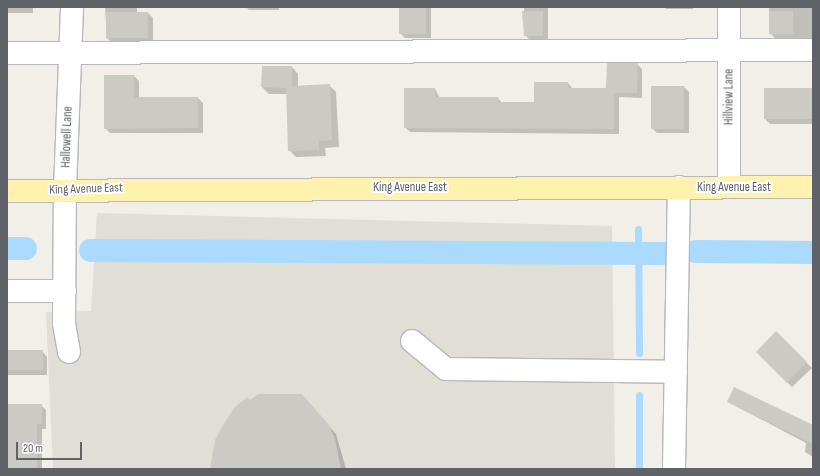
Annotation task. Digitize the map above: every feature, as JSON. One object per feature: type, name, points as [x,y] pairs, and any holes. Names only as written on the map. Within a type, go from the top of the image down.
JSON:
[{"type":"main road","name":"King Avenue East","points":[[7,191],[729,186],[813,187]]},
{"type":"street","name":"Hallowell Lane","points":[[69,352],[65,290],[65,190],[72,7]]},
{"type":"street","name":"Hillview Lane","points":[[729,7],[729,186]]},
{"type":"street","points":[[7,53],[813,50]]},
{"type":"street","points":[[674,469],[679,187]]},
{"type":"street","points":[[7,291],[65,290]]},
{"type":"street","points":[[412,341],[446,369],[676,372]]},
{"type":"shaded area","points":[[97,213],[612,226],[615,469],[53,469],[46,312],[91,311]]},
{"type":"building","points":[[399,7],[426,7],[426,34],[399,34]]},
{"type":"building","points":[[522,11],[543,11],[543,36],[524,36]]},
{"type":"building","points":[[769,11],[793,11],[793,34],[769,34]]},
{"type":"building","points":[[106,12],[148,12],[148,38],[106,38]]},
{"type":"building","points":[[607,63],[638,63],[637,93],[614,93],[614,129],[404,128],[404,88],[435,88],[435,97],[498,97],[498,102],[534,102],[534,82],[568,82],[568,88],[606,88]]},
{"type":"building","points":[[262,66],[292,66],[292,86],[330,84],[332,140],[319,141],[319,150],[288,151],[286,88],[261,87]]},
{"type":"building","points":[[104,75],[134,75],[134,97],[198,97],[198,128],[104,129]]},
{"type":"building","points":[[651,86],[684,86],[684,129],[651,129]]},
{"type":"building","points":[[764,88],[813,88],[813,119],[764,119]]},
{"type":"building","points":[[776,331],[807,362],[787,383],[756,352]]},
{"type":"building","points":[[7,350],[43,350],[43,370],[7,370]]},
{"type":"building","points":[[734,387],[813,425],[813,444],[727,402]]},
{"type":"building","points":[[258,394],[302,394],[329,425],[335,439],[341,469],[210,469],[215,440],[223,425],[234,408],[247,397],[250,400]]},
{"type":"building","points":[[7,404],[42,404],[42,424],[37,424],[37,469],[7,469]]},
{"type":"waterway","points":[[638,229],[639,353]]},
{"type":"waterway","points":[[7,248],[25,248]]},
{"type":"waterway","points":[[90,250],[662,253]]},
{"type":"waterway","points":[[695,251],[813,252]]},
{"type":"waterway","points":[[639,395],[639,469]]}]
